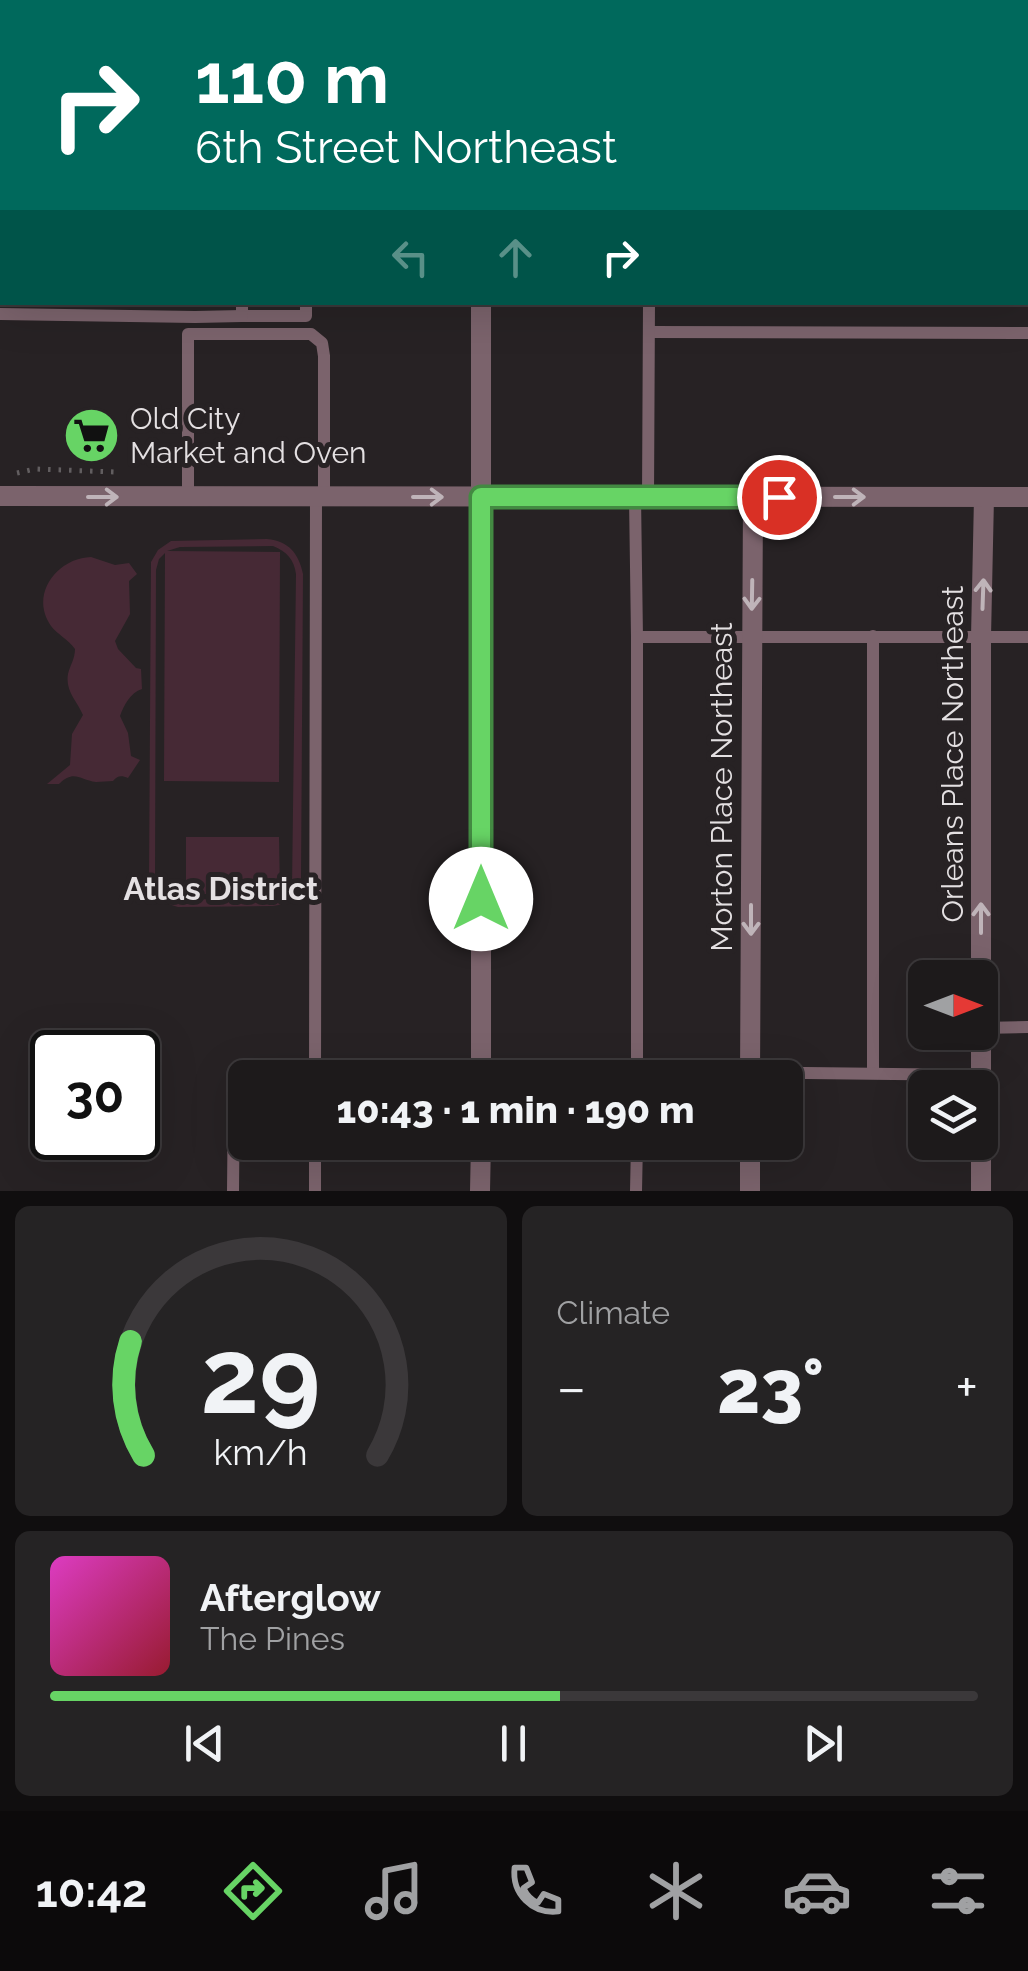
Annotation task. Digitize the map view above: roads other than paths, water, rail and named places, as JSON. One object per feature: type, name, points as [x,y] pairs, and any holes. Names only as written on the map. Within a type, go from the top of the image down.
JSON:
[{"type":"street","points":[[481,305],[481,1060]]},
{"type":"street","points":[[0,496],[1028,498]]},
{"type":"street","name":"Morton Place Northeast","points":[[750,1060],[753,498]]},
{"type":"street","name":"Orleans Place Northeast","points":[[981,960],[984,498]]},
{"type":"street","points":[[480,1160],[480,1191]]},
{"type":"street","points":[[750,1160],[750,1191]]},
{"type":"street","name":"Orleans Place Northeast","points":[[981,1160],[981,1191]]},
{"type":"lane","points":[[0,314],[195,318],[242,309],[306,316],[306,305]]},
{"type":"lane","points":[[637,1060],[637,637],[649,305]]},
{"type":"lane","points":[[649,332],[1028,333]]},
{"type":"lane","points":[[188,497],[188,334],[311,334],[322,343],[315,1060]]},
{"type":"lane","points":[[873,636],[873,1073]]},
{"type":"lane","points":[[637,637],[1028,637]]},
{"type":"lane","points":[[998,1028],[1028,1027]]},
{"type":"lane","points":[[803,1074],[908,1074]]},
{"type":"lane","points":[[233,1160],[233,1191]]},
{"type":"lane","points":[[311,1160],[315,1191]]},
{"type":"lane","points":[[636,1191],[637,1160]]},
{"type":"place","name":"Old City Market and Oven","points":[[91,435]]},
{"type":"district","name":"Atlas District","points":[[221,888]]}]
